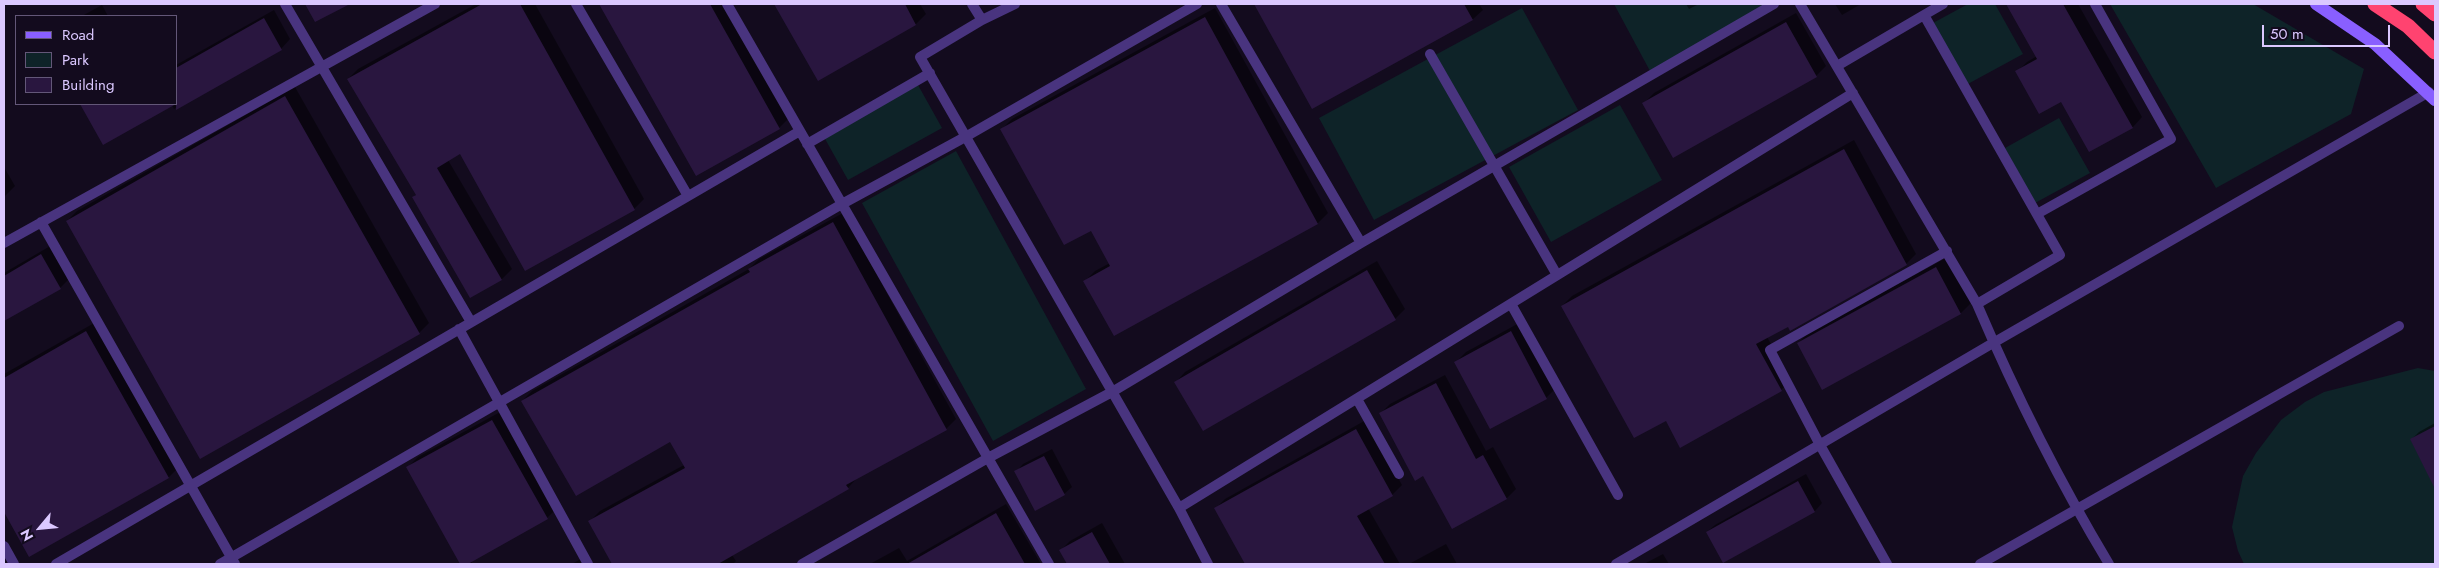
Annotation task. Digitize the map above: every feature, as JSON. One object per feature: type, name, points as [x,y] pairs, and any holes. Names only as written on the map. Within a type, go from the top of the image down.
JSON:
[{"type":"highway","points":[[2374,4],[2408,26],[2435,52]]},
{"type":"highway","points":[[2423,4],[2435,14]]},
{"type":"street","points":[[2316,4],[2376,44],[2433,93]]},
{"type":"lane","points":[[285,4],[471,322]]},
{"type":"lane","points":[[4,243],[435,4]]},
{"type":"lane","points":[[576,4],[688,196]]},
{"type":"lane","points":[[727,4],[1049,564]]},
{"type":"lane","points":[[972,4],[982,20]]},
{"type":"lane","points":[[1015,4],[982,20],[920,57],[1179,508],[1208,564]]},
{"type":"lane","points":[[220,564],[233,561],[500,402],[842,204],[967,136],[1197,4]]},
{"type":"lane","points":[[1221,4],[1361,243]]},
{"type":"lane","points":[[802,564],[988,458],[1112,392],[1361,243],[1774,4]]},
{"type":"lane","points":[[1800,4],[1977,304],[1993,343],[2076,510],[2109,564]]},
{"type":"lane","points":[[1837,66],[1944,4]]},
{"type":"lane","points":[[2037,214],[2171,139],[2094,4]]},
{"type":"lane","points":[[1924,15],[2060,256],[1977,304]]},
{"type":"lane","points":[[1430,54],[1557,275]]},
{"type":"lane","points":[[807,144],[930,74]]},
{"type":"lane","points":[[1179,508],[1853,93]]},
{"type":"lane","points":[[1616,564],[1993,343],[2433,93]]},
{"type":"lane","points":[[56,564],[800,131]]},
{"type":"lane","points":[[41,222],[233,561]]},
{"type":"lane","points":[[1887,564],[1820,445],[1770,350],[1947,251]]},
{"type":"lane","points":[[1511,304],[1618,496]]},
{"type":"lane","points":[[1980,564],[2398,326]]},
{"type":"lane","points":[[459,329],[588,564]]},
{"type":"lane","points":[[1357,399],[1399,474]]},
{"type":"lane","points":[[4,546],[14,564]]},
{"type":"green space","points":[[1614,4],[1769,4],[1650,71]]},
{"type":"green space","points":[[1968,4],[1995,4],[2023,54],[1966,85],[1933,23]]},
{"type":"green space","points":[[2110,4],[2253,4],[2364,69],[2351,114],[2216,188]]},
{"type":"green space","points":[[1522,8],[1578,110],[1374,220],[1319,118]]},
{"type":"green space","points":[[918,85],[942,128],[848,180],[824,137]]},
{"type":"green space","points":[[1620,105],[1662,180],[1551,242],[1509,167]]},
{"type":"green space","points":[[2059,118],[2090,173],[2035,203],[2005,148]]},
{"type":"green space","points":[[956,151],[1086,389],[993,441],[862,203]]},
{"type":"green space","points":[[2418,368],[2435,371],[2435,564],[2244,564],[2238,551],[2232,527],[2243,476],[2256,453],[2281,420],[2305,402],[2324,392]]},
{"type":"building","points":[[305,4],[350,4],[315,22]]},
{"type":"building","points":[[482,4],[520,4],[635,210],[525,271],[460,154],[437,168],[502,280],[470,298],[412,197],[416,195],[347,79]]},
{"type":"building","points":[[599,4],[710,4],[780,129],[696,176]]},
{"type":"building","points":[[774,4],[905,4],[916,25],[818,81]]},
{"type":"building","points":[[1254,4],[1464,4],[1473,20],[1312,109]]},
{"type":"building","points":[[2006,4],[2063,4],[2133,128],[2089,152],[2061,102],[2039,114],[2015,71],[2037,59]]},
{"type":"building","points":[[1205,17],[1318,224],[1114,336],[1083,281],[1110,266],[1091,231],[1064,245],[1000,129]]},
{"type":"building","points":[[264,18],[282,50],[176,110],[176,105],[178,105],[178,67]]},
{"type":"building","points":[[1786,22],[1817,77],[1673,158],[1642,103]]},
{"type":"building","points":[[285,96],[420,334],[200,459],[66,221]]},
{"type":"building","points":[[81,105],[174,105],[103,145]]},
{"type":"building","points":[[1844,149],[1907,265],[1790,331],[1788,327],[1756,344],[1782,391],[1680,448],[1666,421],[1634,438],[1561,306]]},
{"type":"building","points":[[833,222],[947,430],[846,485],[849,489],[718,564],[612,564],[588,521],[685,468],[670,442],[576,496],[521,401],[750,272],[748,269]]},
{"type":"building","points":[[41,254],[61,289],[4,321],[4,276]]},
{"type":"building","points":[[1936,267],[1961,314],[1822,390],[1797,343]]},
{"type":"building","points":[[1367,270],[1396,320],[1203,431],[1174,382]]},
{"type":"building","points":[[86,331],[169,478],[29,557],[4,512],[4,378]]},
{"type":"building","points":[[1511,331],[1547,399],[1490,429],[1454,362]]},
{"type":"building","points":[[1436,383],[1476,459],[1483,455],[1507,499],[1452,529],[1423,476],[1415,481],[1379,413]]},
{"type":"building","points":[[492,420],[548,519],[468,564],[460,564],[406,467]]},
{"type":"building","points":[[2435,426],[2435,489],[2410,439]]},
{"type":"building","points":[[1356,429],[1393,496],[1357,516],[1385,564],[1245,564],[1214,508]]},
{"type":"building","points":[[1044,456],[1065,495],[1035,511],[1014,471]]},
{"type":"building","points":[[1798,481],[1815,512],[1723,563],[1706,532]]},
{"type":"building","points":[[996,513],[1025,564],[907,564]]},
{"type":"building","points":[[1092,532],[1110,564],[1067,564],[1059,550]]}]
